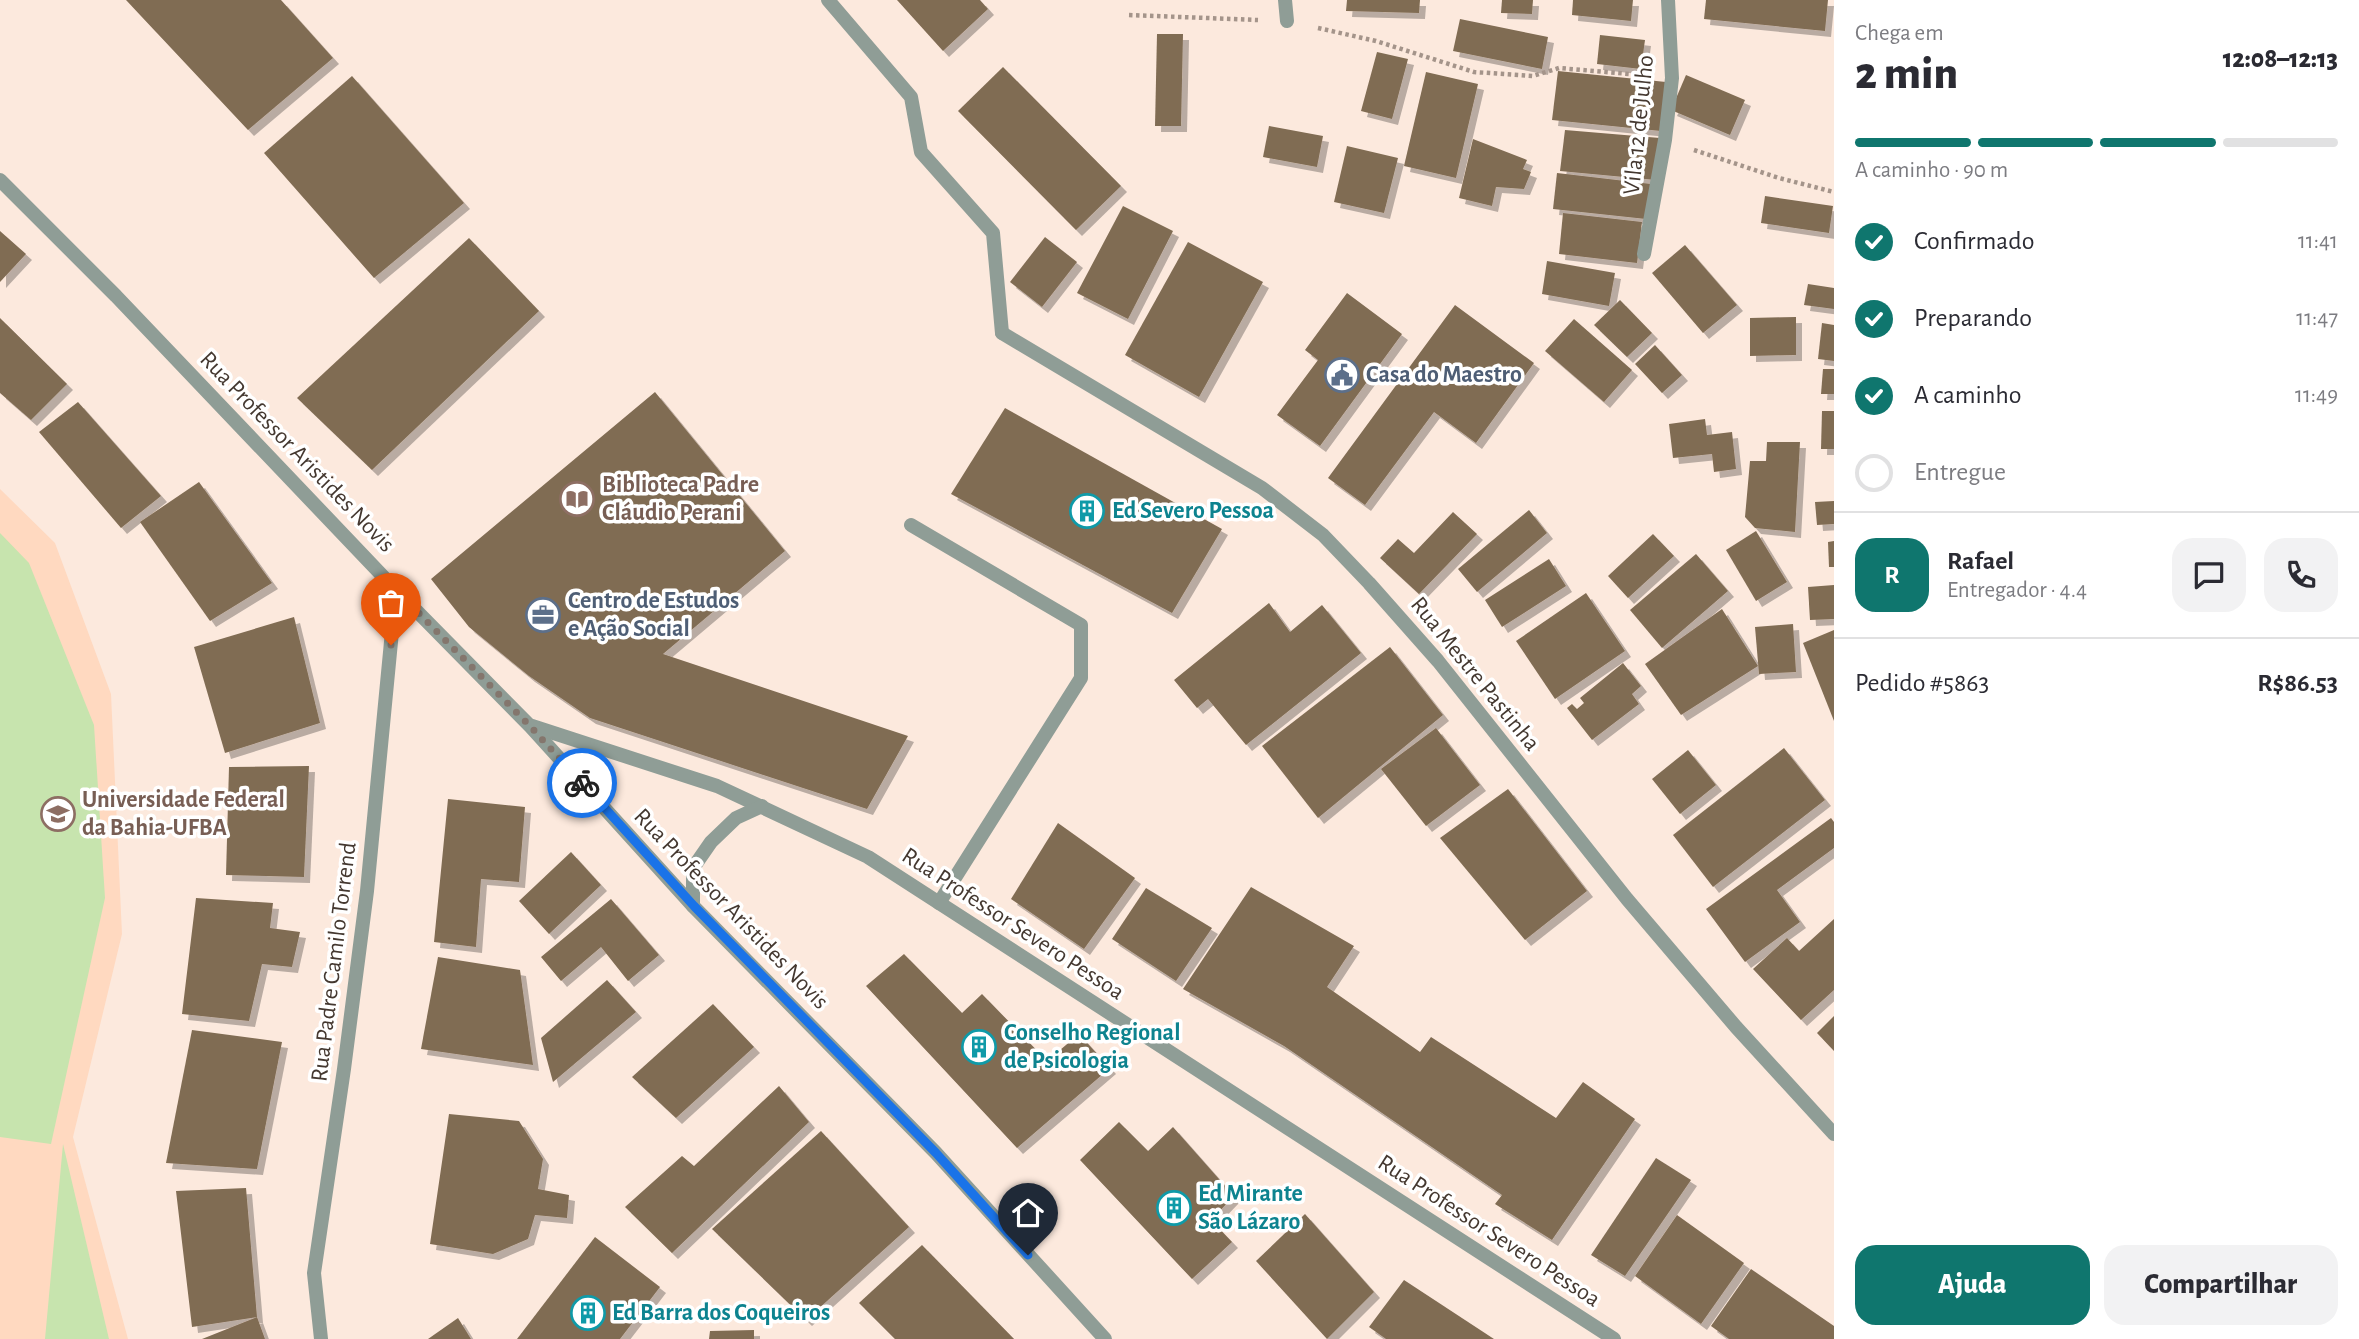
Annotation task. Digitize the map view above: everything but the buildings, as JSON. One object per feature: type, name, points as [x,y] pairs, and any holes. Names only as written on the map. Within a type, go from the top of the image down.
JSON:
[{"type":"street","name":"Rua Mestre Pastinha","points":[[828,0],[911,97],[921,152],[993,233],[1002,333],[1262,488],[1323,535],[1438,661],[1627,900],[1736,1027],[1834,1134]]},
{"type":"street","points":[[1285,0],[1287,21]]},
{"type":"street","name":"Vila 12 de Julho","points":[[1644,254],[1665,140],[1672,78],[1668,0]]},
{"type":"street","name":"Rua Professor Aristides Novis","points":[[0,180],[116,296],[396,590],[530,726],[694,906],[936,1153],[1105,1339]]},
{"type":"street","points":[[911,525],[1081,625],[1081,678],[939,903]]},
{"type":"street","name":"Rua Padre Camilo Torrend","points":[[321,1339],[314,1273],[367,891],[396,590]]},
{"type":"street","name":"Rua Professor Severo Pessoa","points":[[530,726],[718,786],[868,857],[1614,1339]]},
{"type":"street","points":[[694,906],[693,868],[711,842],[736,818],[762,806]]},
{"type":"path","points":[[1129,15],[1287,21],[1376,41],[1474,72],[1533,76],[1559,68],[1672,78]]},
{"type":"path","points":[[1665,140],[1779,178],[1834,192]]},
{"type":"shaded area","name":"Universidade Federal da Bahia-UFBA","points":[[0,489],[55,543],[111,694],[122,934],[73,1137],[128,1339],[0,1339]]},
{"type":"green space","points":[[0,533],[29,563],[94,725],[105,898],[51,1144],[0,1137]]},
{"type":"green space","points":[[63,1144],[109,1339],[45,1339]]},
{"type":"way so far","points":[[391,645],[396,590],[530,726],[582,783]]},
{"type":"place","name":"Casa do Maestro","points":[[1342,375]]},
{"type":"place","name":"Biblioteca Padre Cláudio Perani","points":[[577,499]]},
{"type":"place","name":"Ed Severo Pessoa","points":[[1087,511]]},
{"type":"place","name":"Centro de Estudos e Ação Social","points":[[543,615]]},
{"type":"place","name":"Universidade Federal da Bahia-UFBA","points":[[58,814]]},
{"type":"place","name":"Conselho Regional de Psicologia","points":[[979,1047]]},
{"type":"place","name":"Ed Mirante São Lázaro","points":[[1174,1208]]},
{"type":"place","name":"Ed Barra dos Coqueiros","points":[[588,1313]]},
{"type":"route","points":[[582,783],[694,906],[936,1153],[1028,1255]]}]
